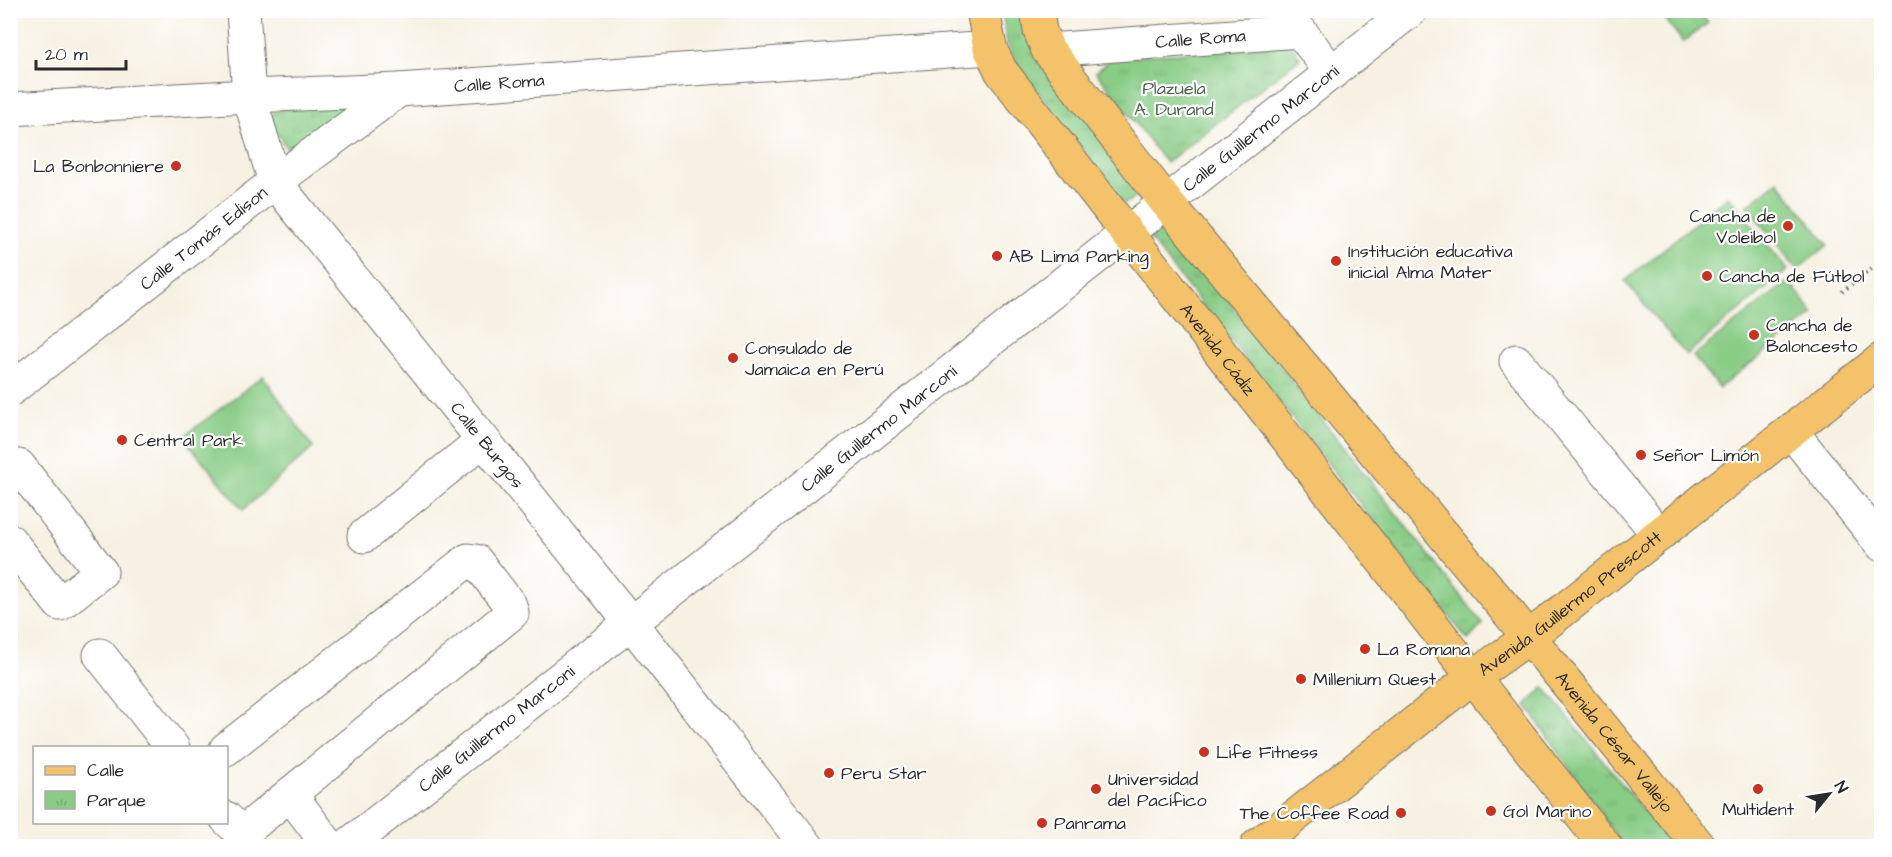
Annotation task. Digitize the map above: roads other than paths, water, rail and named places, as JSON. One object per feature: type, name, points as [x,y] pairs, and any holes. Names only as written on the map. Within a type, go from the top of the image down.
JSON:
[{"type":"main road","name":"Avenida Cádiz","points":[[983,10],[990,48],[1001,71],[1473,677]]},
{"type":"main road","points":[[1036,10],[1040,31],[1048,50],[1167,203],[1528,638]]},
{"type":"main road","name":"Avenida Guillermo Prescott","points":[[1257,846],[1473,677],[1528,638],[1881,359]]},
{"type":"main road","name":"Avenida César Vallejo","points":[[1528,638],[1699,846]]},
{"type":"main road","points":[[1473,677],[1605,846]]},
{"type":"street","name":"Calle Burgos","points":[[243,10],[249,96],[276,182],[632,623],[807,846]]},
{"type":"street","name":"Calle Guillermo Marconi","points":[[347,846],[1411,10]]},
{"type":"street","name":"Calle Roma","points":[[1048,50],[1300,21],[1332,73]]},
{"type":"street","name":"Calle Roma","points":[[10,109],[399,90],[990,48]]},
{"type":"street","name":"Calle Tomás Edison","points":[[10,390],[276,182],[399,90]]},
{"type":"street","points":[[1516,361],[1659,535]]},
{"type":"street","points":[[1791,430],[1881,545]]},
{"type":"street","points":[[364,536],[483,440]]},
{"type":"street","points":[[10,472],[19,466],[101,572],[60,604],[10,541]]},
{"type":"street","points":[[228,747],[468,560],[476,561],[510,605],[512,613],[246,830],[239,831],[228,820]]},
{"type":"street","points":[[100,655],[172,746]]},
{"type":"street","points":[[290,794],[329,846]]},
{"type":"place","name":"La Bonbonniere","points":[[176,166]]},
{"type":"place","name":"Cancha de Voleibol","points":[[1788,226]]},
{"type":"place","name":"AB Lima Parking","points":[[997,256]]},
{"type":"place","name":"Institución educativa inicial Alma Mater","points":[[1336,261]]},
{"type":"place","name":"Cancha de Fútbol","points":[[1707,276]]},
{"type":"place","name":"Cancha de Baloncesto","points":[[1754,335]]},
{"type":"place","name":"Consulado de Jamaica en Perú","points":[[733,358]]},
{"type":"place","name":"Central Park","points":[[122,440]]},
{"type":"place","name":"Señor Limón","points":[[1641,455]]},
{"type":"place","name":"La Romana","points":[[1365,649]]},
{"type":"place","name":"Millenium Quest","points":[[1301,679]]},
{"type":"place","name":"Life Fitness","points":[[1204,752]]},
{"type":"place","name":"Peru Star","points":[[829,773]]},
{"type":"place","name":"Universidad del Pacífico","points":[[1096,789]]},
{"type":"place","name":"Multident","points":[[1758,789]]},
{"type":"place","name":"Gol Marino","points":[[1491,811]]},
{"type":"place","name":"The Coffee Road","points":[[1401,813]]},
{"type":"place","name":"Panrama","points":[[1042,823]]},
{"type":"park label","name":"Plazuela A. Durand","points":[[1174,98]]}]
